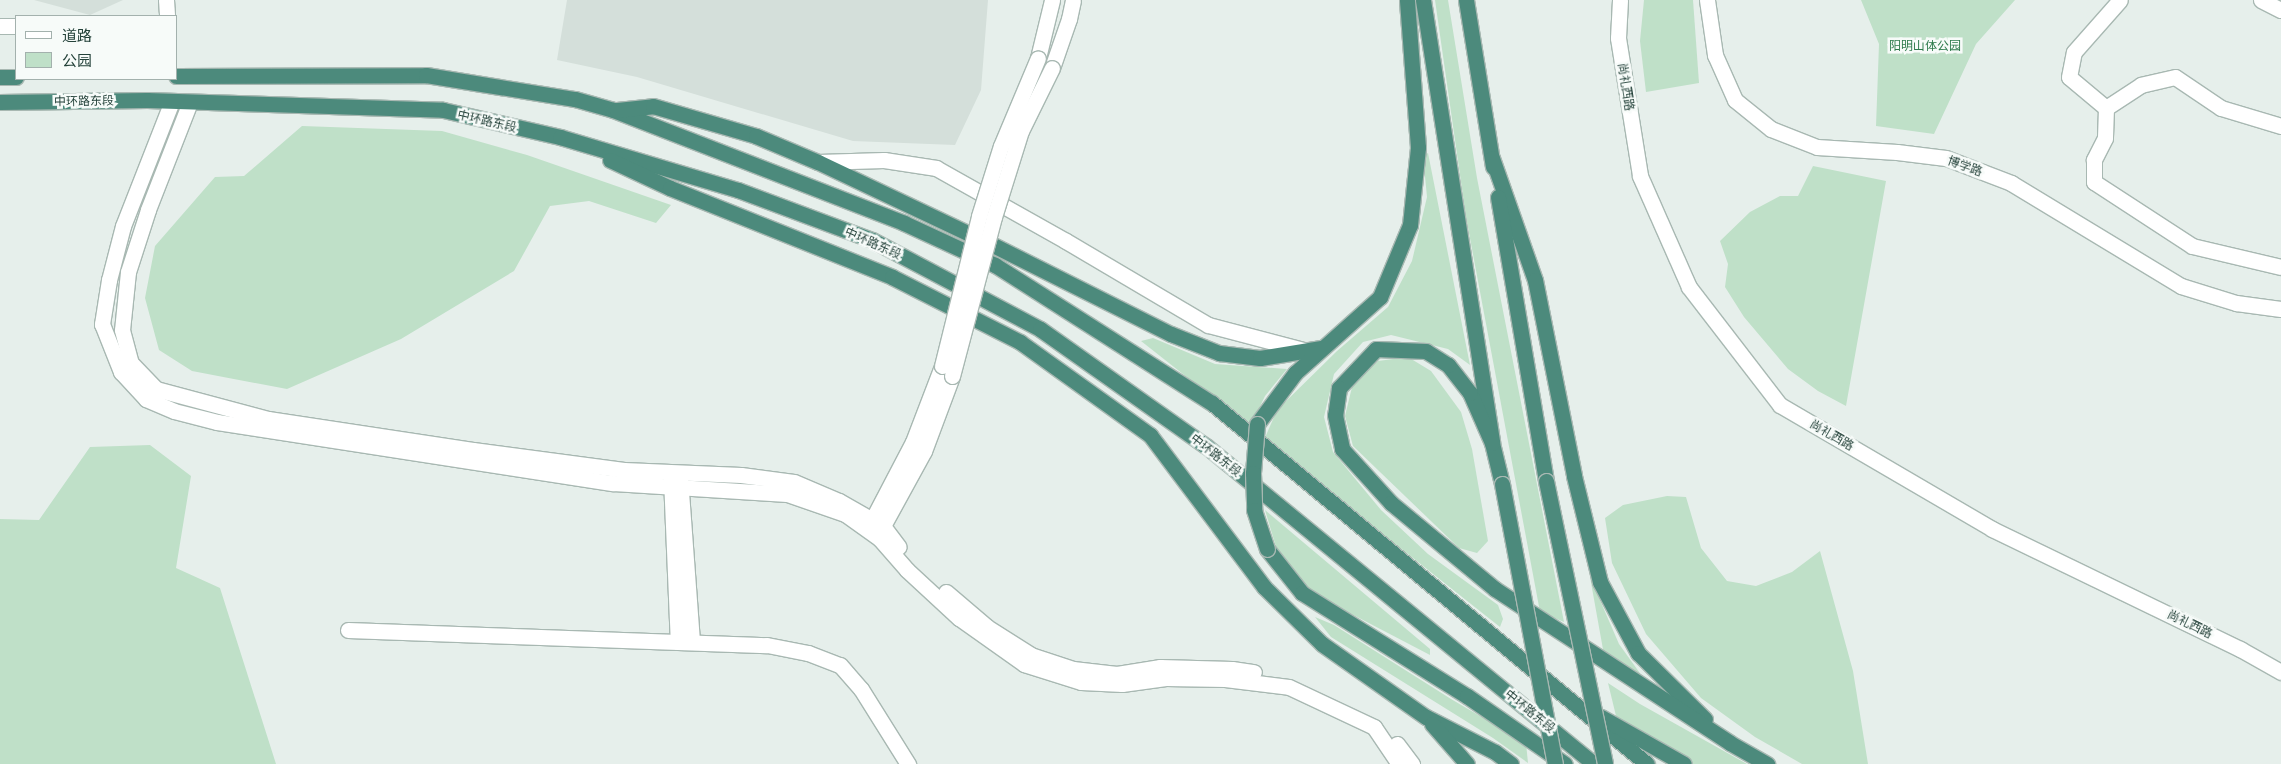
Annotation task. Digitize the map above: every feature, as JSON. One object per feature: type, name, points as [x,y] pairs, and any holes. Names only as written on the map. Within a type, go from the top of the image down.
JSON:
[{"type":"highway","points":[[1407,0],[1418,147],[1410,225],[1380,297],[1338,337],[1315,350],[1257,424],[1253,473],[1254,510],[1267,550],[1302,593],[1466,696],[1565,764]]},
{"type":"highway","points":[[1423,0],[1492,444],[1502,484],[1554,764]]},
{"type":"highway","points":[[1466,0],[1546,481],[1605,764]]},
{"type":"highway","points":[[178,76],[426,75],[575,99],[613,110],[904,223],[995,265],[1212,403],[1647,764]]},
{"type":"highway","points":[[0,77],[15,77]]},
{"type":"highway","name":"中环路东段","points":[[0,102],[172,101],[442,110],[568,140],[738,190],[872,240],[1040,329],[1206,446],[1594,764]]},
{"type":"highway","points":[[613,110],[653,106],[756,136],[818,162],[993,245],[1171,334],[1219,353],[1260,358],[1315,350]]},
{"type":"highway","points":[[568,140],[670,188],[892,277],[1020,342],[1150,435],[1264,587],[1322,644],[1426,717],[1496,752],[1512,764]]},
{"type":"highway","points":[[1492,158],[1535,280],[1574,476],[1600,582],[1638,653],[1730,743]]},
{"type":"highway","points":[[1492,444],[1470,393],[1448,365],[1426,350],[1376,349],[1338,388],[1335,414],[1342,450],[1391,503],[1495,589],[1730,743],[1767,764]]},
{"type":"highway","points":[[1572,702],[1684,764]]},
{"type":"highway","points":[[1426,717],[1467,764]]},
{"type":"street","points":[[166,0],[167,15]]},
{"type":"street","points":[[947,371],[978,216],[1001,146],[1038,58],[1052,0]]},
{"type":"street","points":[[876,529],[924,451],[1021,132],[1052,68],[1069,20],[1073,0]]},
{"type":"street","name":"尚礼西路","points":[[1620,0],[1618,38],[1640,176],[1688,286],[1780,405],[1992,529],[2240,648],[2281,672]]},
{"type":"street","name":"博学路","points":[[1707,0],[1715,55],[1735,100],[1771,129],[1817,147],[1897,152],[1946,158],[2011,183],[2182,286],[2236,303],[2281,309]]},
{"type":"street","points":[[2106,108],[2069,77],[2074,52],[2120,0]]},
{"type":"street","points":[[2260,0],[2281,10]]},
{"type":"street","points":[[0,26],[15,26]]},
{"type":"street","points":[[2106,108],[2141,85],[2175,77],[2221,108],[2281,126]]},
{"type":"street","points":[[172,101],[123,226],[109,280],[102,324],[121,372],[146,399],[174,411],[217,422],[613,483],[676,479]]},
{"type":"street","points":[[190,102],[148,210],[128,272],[122,330],[130,364],[156,389],[268,419],[482,452],[624,470],[787,494],[845,514],[876,529],[911,562],[987,627],[1031,656],[1073,669],[1117,674],[1160,667],[1232,669],[1284,677],[1375,717],[1412,764]]},
{"type":"street","points":[[2106,108],[2105,138],[2094,160],[2094,182],[2192,246],[2281,267]]},
{"type":"street","points":[[818,162],[884,160],[936,168],[1066,241],[1208,325],[1315,350]]},
{"type":"street","points":[[676,479],[685,642]]},
{"type":"street","points":[[876,529],[907,570],[959,618],[1024,664],[1081,682],[1122,684],[1166,678],[1225,678],[1289,687],[1374,727],[1399,764]]},
{"type":"street","points":[[348,630],[767,645],[808,653],[840,665],[861,689],[908,764]]},
{"type":"shaded area","points":[[34,0],[123,0],[90,15]]},
{"type":"shaded area","points":[[567,0],[988,0],[981,90],[955,145],[853,141],[637,77],[557,60]]},
{"type":"green space","points":[[1435,0],[1448,0],[1477,178],[1564,622],[1540,612],[1466,217]]},
{"type":"green space","points":[[1644,0],[1693,0],[1699,83],[1646,92],[1640,41]]},
{"type":"green space","name":"阳明山体公园","points":[[1861,0],[2015,0],[1976,44],[1934,134],[1876,126],[1879,44]]},
{"type":"green space","points":[[302,126],[442,131],[527,155],[671,205],[656,223],[589,201],[550,206],[514,271],[401,339],[287,389],[192,371],[159,350],[145,298],[155,246],[215,177],[244,176]]},
{"type":"green space","points":[[1428,153],[1470,365],[1448,349],[1391,335],[1363,342],[1334,374],[1324,417],[1333,452],[1381,510],[1428,554],[1498,605],[1503,619],[1500,627],[1264,440],[1277,410],[1337,351],[1388,307],[1412,261],[1427,197],[1423,156]]},
{"type":"green space","points":[[1813,166],[1886,181],[1846,406],[1818,391],[1788,369],[1744,317],[1725,287],[1728,264],[1720,241],[1750,212],[1780,196],[1798,196]]},
{"type":"green space","points":[[1153,338],[1215,364],[1287,369],[1265,396],[1250,427],[1141,341]]},
{"type":"green space","points":[[1408,357],[1431,371],[1461,412],[1472,449],[1488,541],[1477,553],[1459,548],[1353,446],[1345,416],[1353,383],[1378,361]]},
{"type":"green space","points":[[150,445],[191,476],[176,568],[220,588],[276,764],[0,764],[0,519],[39,520],[90,447]]},
{"type":"green space","points":[[1667,496],[1686,497],[1701,548],[1727,581],[1756,586],[1792,572],[1820,551],[1853,671],[1868,764],[1802,764],[1755,737],[1701,698],[1646,634],[1612,563],[1605,518],[1623,505]]},
{"type":"green space","points":[[1265,510],[1430,649],[1430,655],[1340,608],[1303,585],[1279,557]]},
{"type":"green space","points":[[1590,577],[1619,644],[1647,683],[1604,655]]},
{"type":"green space","points":[[1315,617],[1334,625],[1451,699],[1526,743],[1528,763],[1493,738],[1331,637]]},
{"type":"green space","points":[[1608,683],[1640,704],[1747,764],[1693,764],[1617,720]]}]
